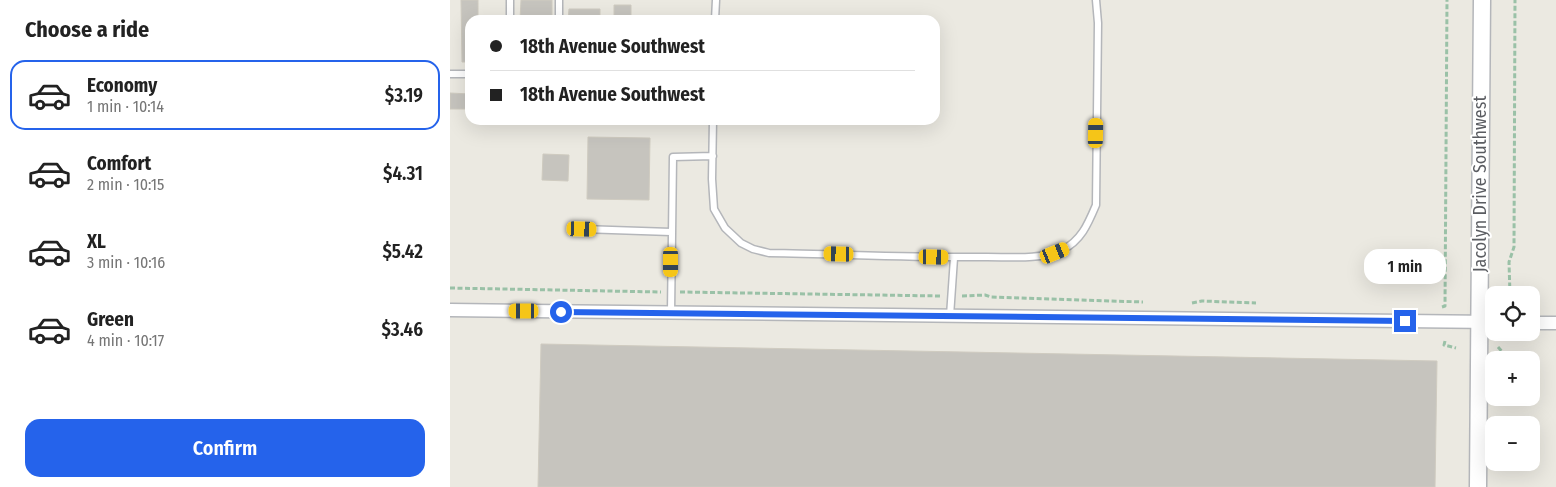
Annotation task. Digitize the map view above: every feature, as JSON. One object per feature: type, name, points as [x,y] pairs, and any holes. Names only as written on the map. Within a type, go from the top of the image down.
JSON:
[{"type":"street","name":"Jacolyn Drive Southwest","points":[[1482,0],[1486,286]]},
{"type":"street","points":[[450,310],[1485,322]]},
{"type":"street","points":[[1540,323],[1556,323]]},
{"type":"street","name":"Jacolyn Drive Southwest","points":[[1478,487],[1486,341]]},
{"type":"lane","points":[[510,0],[510,15]]},
{"type":"lane","points":[[559,0],[560,15]]},
{"type":"lane","points":[[716,0],[716,15]]},
{"type":"lane","points":[[713,125],[712,179],[714,209],[724,228],[741,243],[753,250],[769,253],[954,258],[1046,256],[1064,249],[1080,237],[1096,205],[1098,24],[1096,0]]},
{"type":"lane","points":[[450,74],[465,74]]},
{"type":"lane","points":[[671,313],[673,157],[713,156]]},
{"type":"lane","points":[[582,229],[671,232]]},
{"type":"lane","points":[[950,316],[954,258]]},
{"type":"path","points":[[1435,308],[1445,306],[1447,0]]},
{"type":"path","points":[[1510,286],[1509,262],[1514,247],[1515,0]]},
{"type":"path","points":[[450,288],[985,296],[1143,302]]},
{"type":"path","points":[[1191,303],[1202,301],[1260,303]]},
{"type":"path","points":[[1445,341],[1444,345],[1456,348]]},
{"type":"path","points":[[1498,347],[1501,351]]},
{"type":"building","points":[[461,0],[478,0],[478,15],[465,15],[465,62],[462,62]]},
{"type":"building","points":[[521,0],[552,0],[552,15],[520,15]]},
{"type":"building","points":[[614,5],[631,5],[631,15],[614,15]]},
{"type":"building","points":[[569,9],[600,9],[600,15],[568,15]]},
{"type":"building","points":[[450,93],[465,94],[465,109],[450,109]]},
{"type":"building","points":[[588,137],[650,138],[649,200],[587,199]]},
{"type":"building","points":[[543,154],[569,155],[568,181],[542,180]]},
{"type":"building","points":[[541,344],[1437,361],[1435,487],[538,487]]},
{"type":"route","points":[[561,312],[1405,321]]}]
